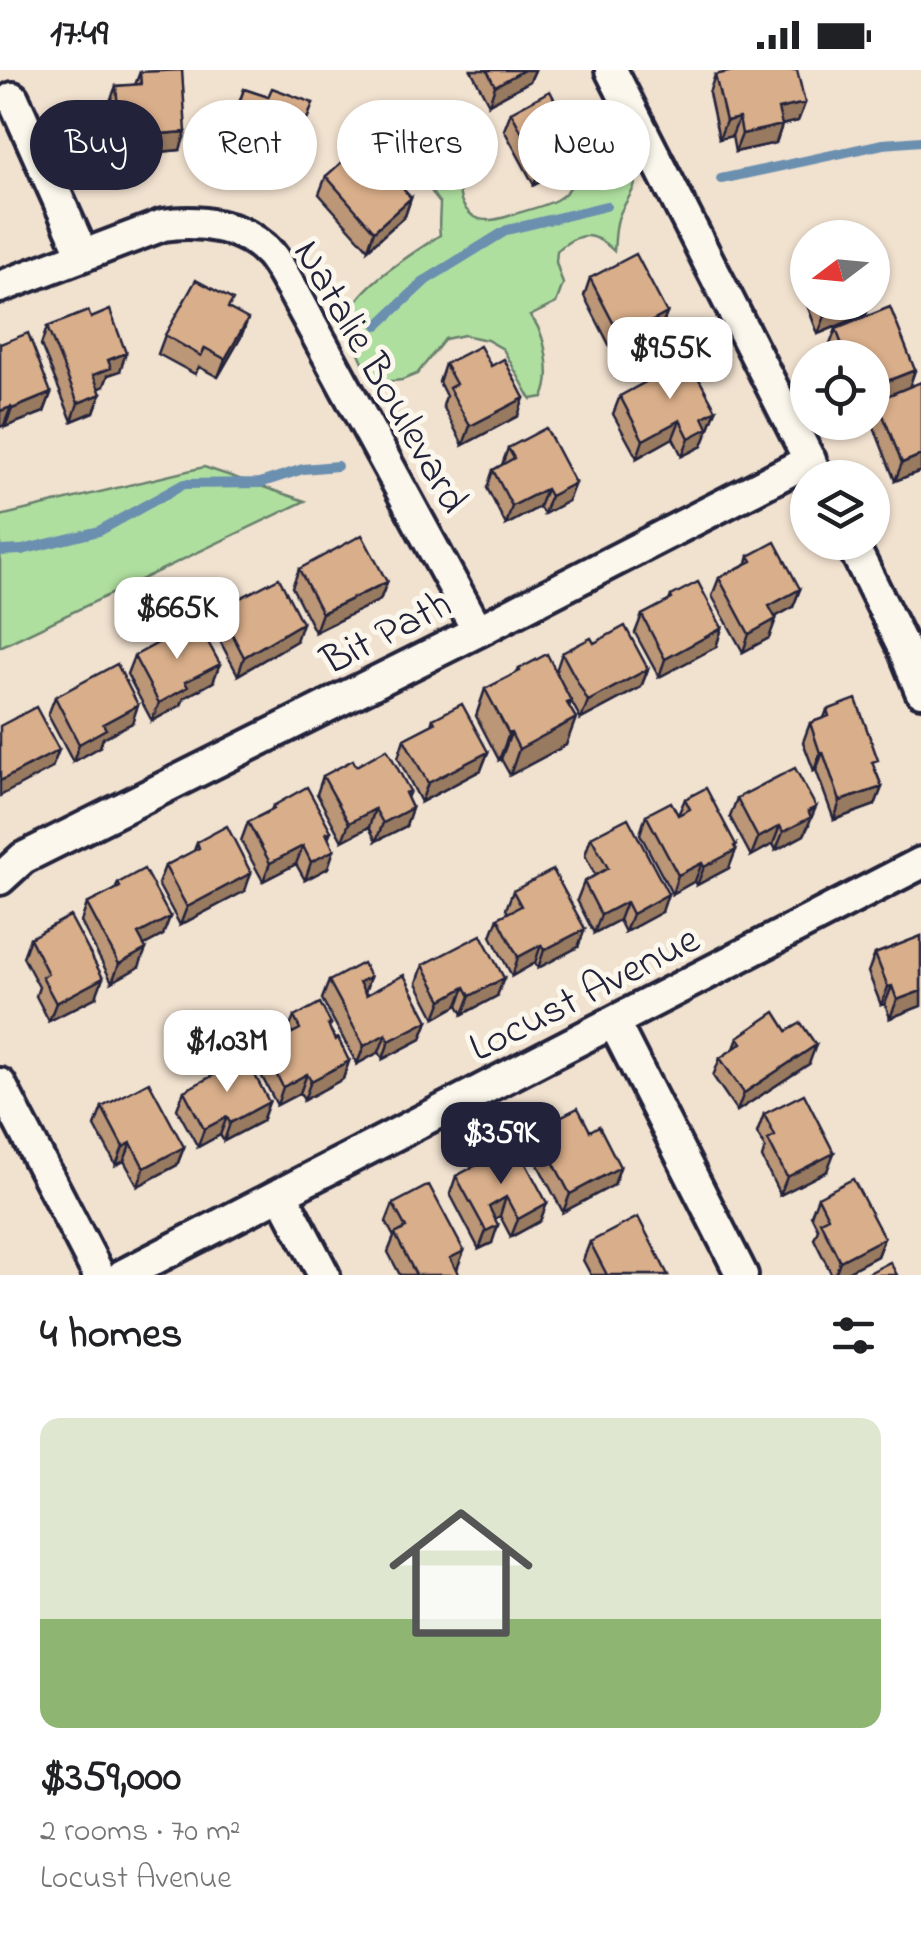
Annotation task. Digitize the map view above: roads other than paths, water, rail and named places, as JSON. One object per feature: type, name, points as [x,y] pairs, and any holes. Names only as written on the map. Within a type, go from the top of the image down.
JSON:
[{"type":"street","points":[[611,70],[809,460]]},
{"type":"street","points":[[13,98],[82,255]]},
{"type":"street","name":"Natalie Boulevard","points":[[0,287],[163,226],[193,222],[226,229],[259,244],[292,289],[478,632]]},
{"type":"street","name":"Bit Path","points":[[0,880],[23,858],[790,481]]},
{"type":"street","points":[[862,560],[912,644],[921,691]]},
{"type":"street","name":"Locust Avenue","points":[[123,1275],[921,863]]},
{"type":"street","points":[[614,1023],[742,1275]]},
{"type":"street","points":[[0,1084],[99,1275]]},
{"type":"street","points":[[282,1195],[324,1275]]},
{"type":"waterway","points":[[721,179],[883,144],[921,141]]},
{"type":"waterway","points":[[378,325],[426,280],[507,230],[606,206]]},
{"type":"waterway","points":[[0,551],[22,550],[99,531],[184,484],[260,483],[303,469],[337,466]]}]
